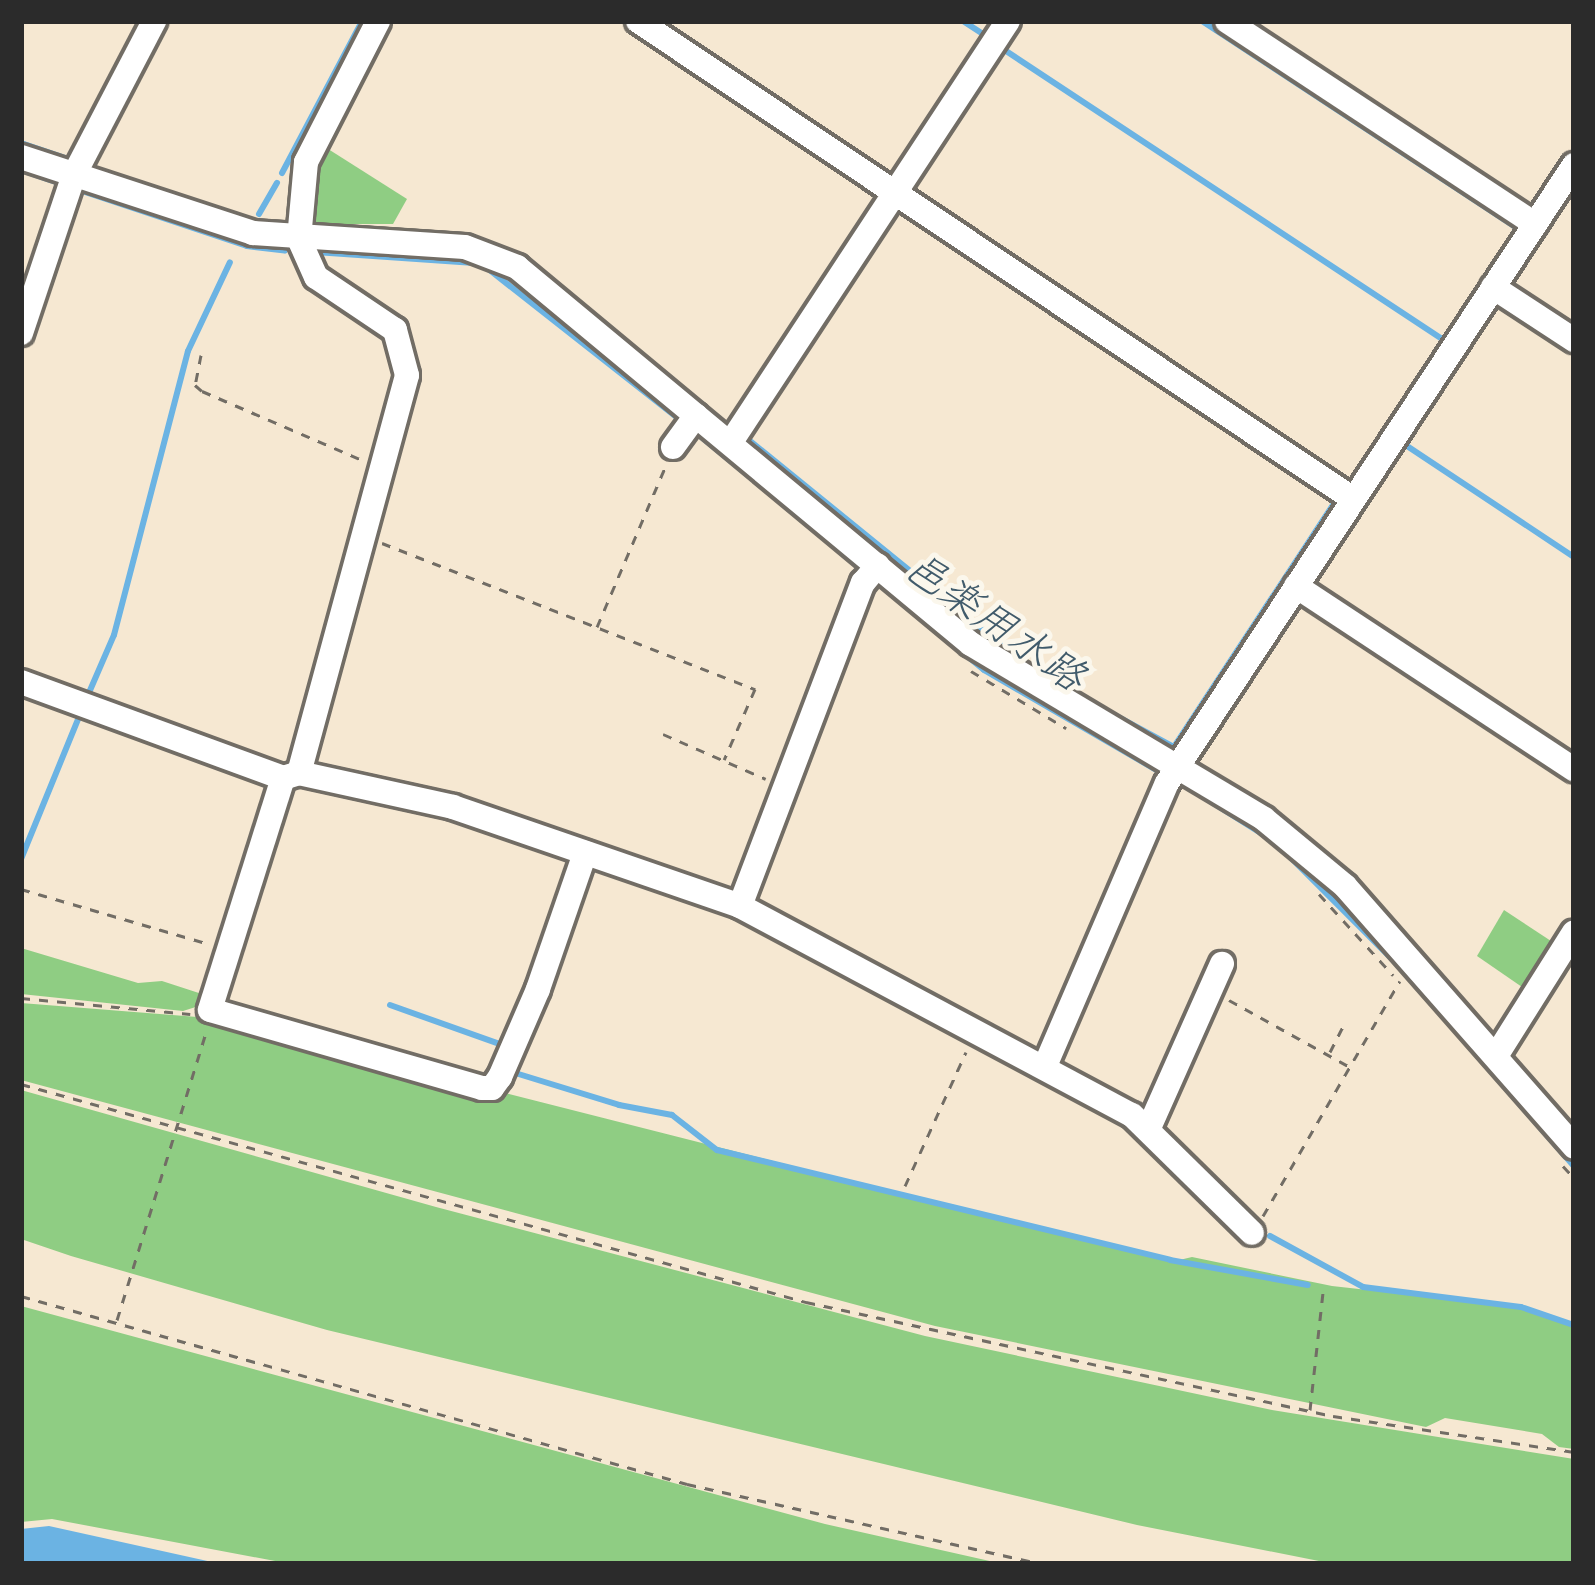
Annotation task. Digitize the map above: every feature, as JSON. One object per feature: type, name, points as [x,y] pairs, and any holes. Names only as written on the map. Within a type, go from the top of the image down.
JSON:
[{"type":"street","points":[[21,333],[74,175],[154,21]]},
{"type":"street","points":[[378,21],[306,162],[299,238],[316,278],[385,320],[401,342],[407,375],[384,470],[291,776],[228,949],[210,1014],[492,1088],[538,989],[585,853]]},
{"type":"street","points":[[638,21],[1353,500]]},
{"type":"street","points":[[731,442],[1009,21]]},
{"type":"street","points":[[1227,21],[1535,224]]},
{"type":"street","points":[[21,157],[253,233],[465,247],[500,257],[686,428],[731,442],[872,572],[971,644],[1172,773],[1264,819],[1346,886],[1574,1147]]},
{"type":"street","points":[[1045,1066],[1172,773],[1574,165]]},
{"type":"street","points":[[1493,287],[1574,340]]},
{"type":"street","points":[[740,906],[872,572]]},
{"type":"street","points":[[1296,586],[1574,769]]},
{"type":"street","points":[[21,682],[291,776],[453,807],[740,906],[1132,1115],[1252,1233]]},
{"type":"street","points":[[1496,1055],[1574,932]]},
{"type":"street","points":[[1148,1130],[1222,964]]},
{"type":"path","points":[[201,355],[195,385],[202,392],[384,470]]},
{"type":"path","points":[[597,627],[686,428]]},
{"type":"path","points":[[364,536],[755,689],[724,760]]},
{"type":"path","points":[[663,734],[786,787]]},
{"type":"path","points":[[21,889],[228,949]]},
{"type":"path","points":[[1252,1233],[1401,979]]},
{"type":"path","points":[[1211,991],[1350,1067]]},
{"type":"path","points":[[21,998],[183,1016],[210,1014],[115,1324]]},
{"type":"path","points":[[1330,1052],[1343,1027]]},
{"type":"path","points":[[905,1186],[976,1029]]},
{"type":"path","points":[[21,1084],[806,1302],[1310,1411],[1574,1453]]},
{"type":"path","points":[[1310,1411],[1323,1293]]},
{"type":"path","points":[[21,1296],[688,1484],[1041,1564]]},
{"type":"green space","points":[[325,147],[407,199],[393,224],[314,224],[313,179]]},
{"type":"green space","points":[[1504,910],[1551,941],[1522,987],[1477,956]]},
{"type":"green space","points":[[21,948],[138,983],[162,981],[205,995],[202,1005],[183,1011],[21,994]]},
{"type":"green space","points":[[21,1003],[210,1018],[1171,1262],[1192,1257],[1332,1286],[1521,1307],[1574,1325],[1574,1449],[1559,1447],[1542,1434],[1445,1418],[1426,1427],[935,1326],[21,1080]]},
{"type":"green space","points":[[21,1090],[436,1207],[925,1336],[1272,1410],[1574,1459],[1574,1564],[1334,1564],[1137,1525],[327,1330],[71,1256],[21,1239]]},
{"type":"green space","points":[[21,1306],[825,1524],[1003,1564],[291,1564],[52,1519],[21,1522]]},
{"type":"water","points":[[49,1526],[221,1564],[21,1564],[21,1529]]},
{"type":"waterway","points":[[282,173],[362,21]]},
{"type":"waterway","points":[[963,21],[986,36]]},
{"type":"waterway","points":[[1202,21],[1517,228],[1486,277]]},
{"type":"waterway","points":[[1000,47],[1445,341]]},
{"type":"waterway","points":[[21,143],[74,161]]},
{"type":"waterway","name":"邑楽用水路","points":[[21,170],[62,184]]},
{"type":"waterway","points":[[259,214],[277,183]]},
{"type":"waterway","name":"邑楽用水路","points":[[79,190],[247,246],[285,251]]},
{"type":"waterway","name":"邑楽用水路","points":[[315,252],[475,263]]},
{"type":"waterway","points":[[88,695],[114,635],[188,351],[230,262]]},
{"type":"waterway","name":"邑楽用水路","points":[[487,268],[684,423]]},
{"type":"waterway","points":[[1352,480],[1390,423]]},
{"type":"waterway","name":"邑楽用水路","points":[[694,431],[865,571]]},
{"type":"waterway","points":[[744,436],[1021,661]]},
{"type":"waterway","points":[[1404,444],[1574,557]]},
{"type":"waterway","points":[[1094,704],[1174,747],[1336,500]]},
{"type":"waterway","name":"邑楽用水路","points":[[880,584],[984,670],[1167,776]]},
{"type":"waterway","points":[[21,859],[79,717]]},
{"type":"waterway","name":"邑楽用水路","points":[[1194,791],[1264,835]]},
{"type":"waterway","name":"邑楽用水路","points":[[1284,851],[1402,969],[1574,1166]]},
{"type":"waterway","points":[[390,1005],[505,1046]]},
{"type":"waterway","points":[[512,1072],[619,1105],[672,1115],[717,1150],[1170,1260],[1308,1285]]},
{"type":"waterway","points":[[1270,1236],[1363,1287],[1521,1307],[1574,1325]]}]
